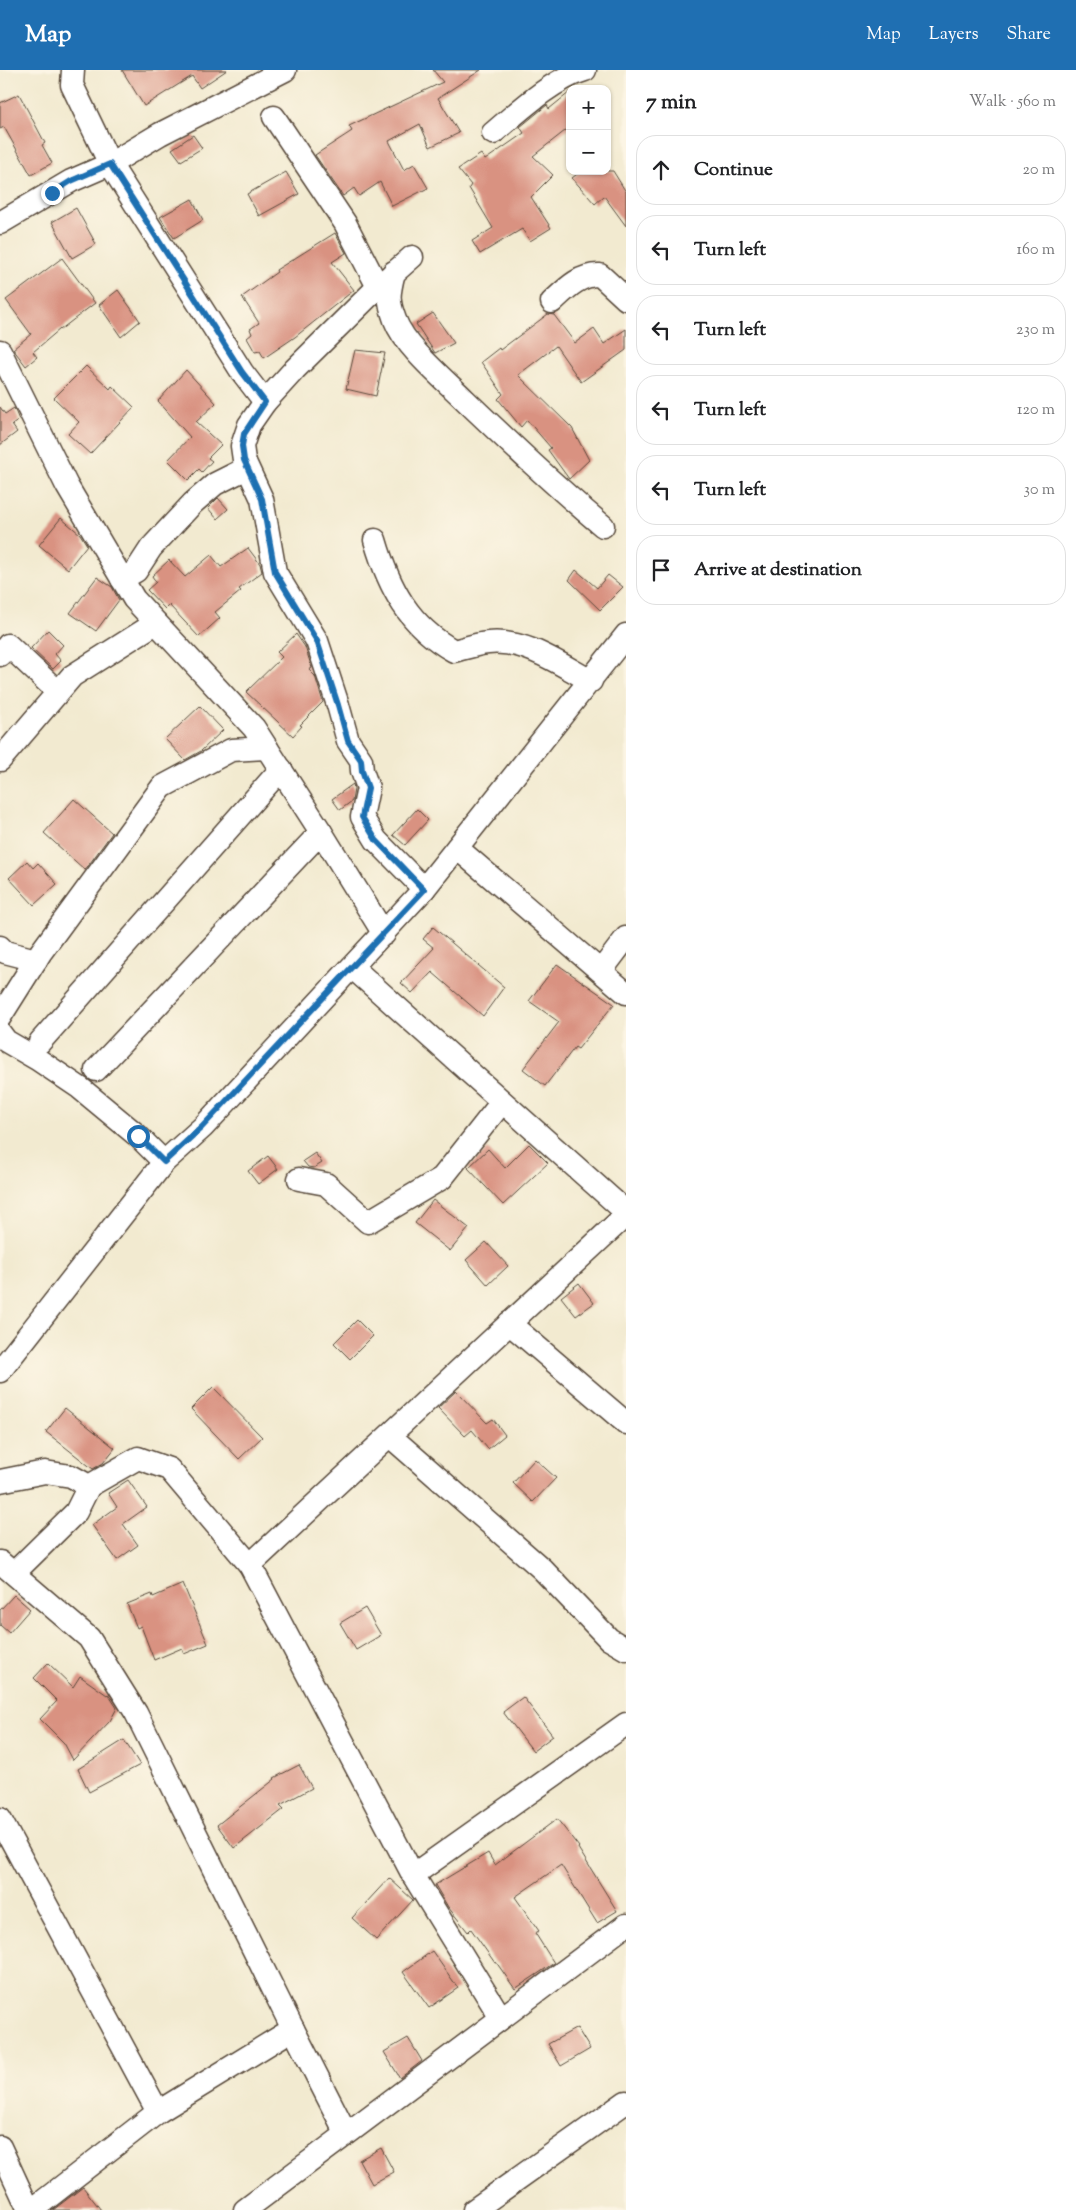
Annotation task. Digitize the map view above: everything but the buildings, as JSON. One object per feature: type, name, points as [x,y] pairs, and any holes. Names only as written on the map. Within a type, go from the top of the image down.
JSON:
[{"type":"street","points":[[73,70],[72,85],[110,164],[242,372],[265,402]]},
{"type":"street","points":[[0,223],[71,181],[110,164],[160,134],[285,70]]},
{"type":"street","points":[[493,133],[573,73],[585,70]]},
{"type":"street","points":[[274,117],[345,223],[386,279],[388,298],[396,322],[409,341],[430,366],[524,455],[603,526]]},
{"type":"street","points":[[412,257],[386,279],[295,369],[265,402],[244,434],[242,446],[247,468],[262,499],[275,572],[317,641],[348,741],[361,760],[362,771],[368,788],[362,817],[376,840],[424,890]]},
{"type":"street","points":[[552,302],[579,280],[587,276],[596,275],[600,275],[626,299]]},
{"type":"street","points":[[0,351],[67,486],[134,599],[254,728],[384,934]]},
{"type":"street","points":[[122,579],[136,571],[151,548],[194,503],[216,484],[247,468]]},
{"type":"street","points":[[375,540],[383,568],[396,596],[412,617],[440,643],[454,651],[487,643],[506,643],[540,652],[590,681]]},
{"type":"street","points":[[0,760],[72,676],[156,623]]},
{"type":"street","points":[[0,1371],[164,1162],[202,1127],[353,968],[424,890],[626,636]]},
{"type":"street","points":[[0,655],[8,645],[58,692]]},
{"type":"street","points":[[0,1016],[36,960],[80,901],[94,878],[162,787],[230,750],[267,748]]},
{"type":"street","points":[[40,1042],[281,769]]},
{"type":"street","points":[[96,1070],[321,832]]},
{"type":"street","points":[[457,848],[626,992]]},
{"type":"street","points":[[601,971],[626,938]]},
{"type":"street","points":[[0,947],[5,952],[36,960]]},
{"type":"street","points":[[250,1565],[390,1436],[508,1322],[626,1214],[353,968]]},
{"type":"street","points":[[0,1033],[6,1040],[80,1088],[138,1136],[164,1162]]},
{"type":"street","points":[[299,1179],[326,1184],[368,1222],[442,1178],[502,1102]]},
{"type":"street","points":[[508,1322],[626,1423]]},
{"type":"street","points":[[390,1436],[542,1569],[609,1639],[626,1649]]},
{"type":"street","points":[[346,2133],[136,1713],[89,1638],[7,1567],[76,1512],[89,1486],[138,1458],[169,1469],[250,1565],[414,1875],[501,2018]]},
{"type":"street","points":[[0,1481],[45,1472],[70,1476],[89,1486]]},
{"type":"street","points":[[414,1875],[626,1724]]},
{"type":"street","points":[[0,1819],[158,2112]]},
{"type":"street","points":[[245,2210],[626,1925]]},
{"type":"street","points":[[0,2147],[31,2210],[158,2112],[293,2029]]},
{"type":"street","points":[[474,2210],[626,2102]]},
{"type":"route","points":[[52,193],[71,181],[110,164],[180,277],[242,372],[265,402],[244,434],[242,446],[244,460],[262,499],[271,561],[283,588],[322,651],[326,673],[338,705],[348,741],[361,760],[362,771],[368,788],[362,817],[376,840],[424,890],[353,968],[202,1127],[164,1162],[138,1136]]}]
